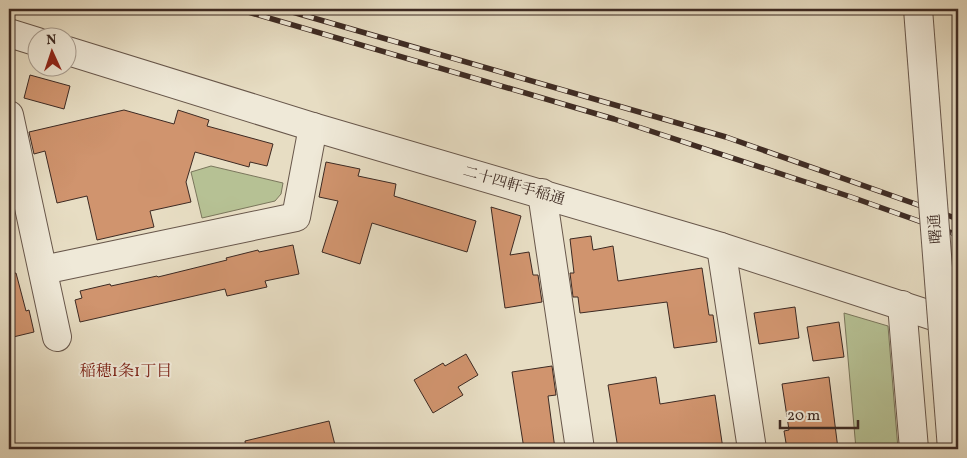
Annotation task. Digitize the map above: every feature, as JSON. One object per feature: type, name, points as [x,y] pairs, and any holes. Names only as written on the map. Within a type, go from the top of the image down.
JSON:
[{"type":"street","name":"曙通","points":[[918,9],[952,449]]},
{"type":"street","points":[[9,33],[28,39]]},
{"type":"street","name":"二十四軒手稲通","points":[[78,54],[313,127],[722,247],[958,324]]},
{"type":"street","points":[[9,115],[57,337]]},
{"type":"street","points":[[43,270],[296,217],[313,127]]},
{"type":"street","points":[[542,193],[580,449]]},
{"type":"street","points":[[722,247],[752,449]]},
{"type":"street","points":[[902,306],[914,449]]},
{"type":"green space","points":[[211,166],[283,183],[281,194],[275,201],[202,218],[191,172]]},
{"type":"green space","points":[[844,313],[888,326],[898,449],[856,449]]},
{"type":"building","points":[[29,78],[41,78],[70,86],[64,109],[24,98]]},
{"type":"building","points":[[124,110],[174,124],[178,110],[209,120],[207,126],[273,144],[267,166],[250,162],[249,167],[195,152],[186,182],[191,202],[150,211],[154,227],[97,240],[87,196],[57,203],[45,151],[34,154],[29,132]]},
{"type":"building","points":[[326,162],[360,169],[358,176],[396,184],[394,196],[476,221],[467,252],[372,223],[360,264],[322,252],[338,201],[319,197]]},
{"type":"building","points":[[491,207],[521,216],[510,255],[529,252],[533,275],[538,275],[542,302],[505,308]]},
{"type":"building","points":[[591,236],[593,250],[613,246],[618,281],[702,268],[709,315],[713,315],[717,342],[674,348],[667,302],[580,313],[578,297],[573,297],[570,273],[574,273],[570,239]]},
{"type":"building","points":[[293,245],[299,274],[265,281],[267,287],[227,296],[225,289],[80,322],[75,300],[82,298],[80,291],[110,284],[111,286],[158,277],[227,260],[226,258],[258,250],[259,252]]},
{"type":"building","points":[[16,273],[26,311],[29,310],[34,332],[9,338],[9,274]]},
{"type":"building","points":[[795,307],[799,338],[759,344],[754,313]]},
{"type":"building","points":[[839,322],[844,357],[813,361],[807,327]]},
{"type":"building","points":[[466,354],[478,375],[458,387],[463,395],[433,413],[414,380],[443,363],[445,366]]},
{"type":"building","points":[[552,366],[556,395],[548,396],[555,449],[524,449],[512,372]]},
{"type":"building","points":[[656,377],[660,404],[715,395],[723,449],[618,449],[608,385]]},
{"type":"building","points":[[829,377],[838,449],[787,449],[784,431],[789,430],[782,384]]},
{"type":"building","points":[[329,421],[336,449],[246,449],[245,441]]},
{"type":"railway","points":[[238,9],[614,119],[854,198],[958,235]]},
{"type":"railway","points":[[282,9],[726,137],[958,219]]},
{"type":"district","name":"稲穂1条1丁目","points":[[126,370]]}]
